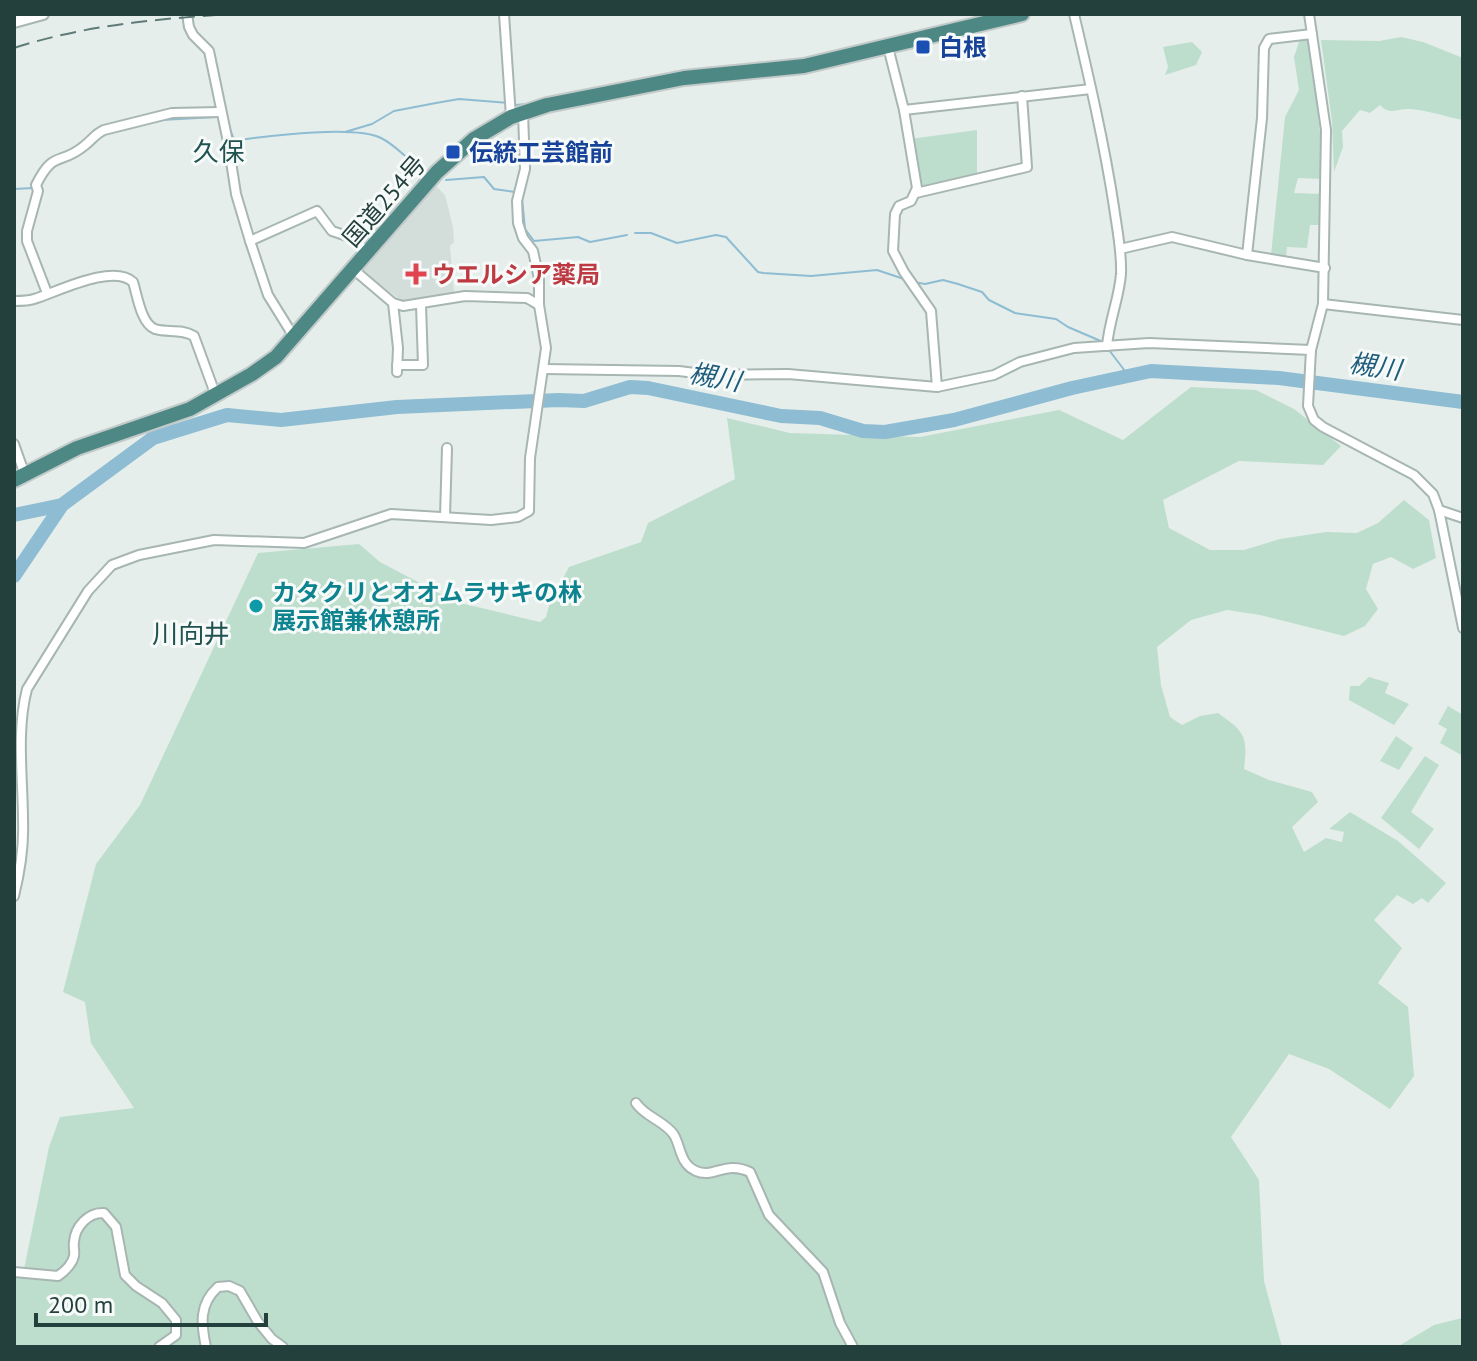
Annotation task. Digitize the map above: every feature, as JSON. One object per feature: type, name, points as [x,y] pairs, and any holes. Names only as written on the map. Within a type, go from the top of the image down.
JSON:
[{"type":"highway","name":"国道254号","points":[[20,478],[77,448],[166,418],[216,396],[276,357],[457,152],[486,131],[517,115],[547,105],[635,86],[804,66],[1022,14]]},
{"type":"street","points":[[14,22],[43,14]]},
{"type":"street","points":[[187,14],[193,35],[209,51],[236,194],[250,241],[268,295],[295,338]]},
{"type":"street","points":[[14,896],[23,838],[18,706],[88,591],[112,565],[139,555],[214,540],[304,543],[391,514],[491,520],[518,517],[529,511],[533,431],[544,369],[545,330],[533,251],[523,238],[518,223],[517,201],[525,169],[504,14]]},
{"type":"street","points":[[1074,14],[1108,169],[1120,249],[1121,274],[1108,325],[1107,346]]},
{"type":"street","points":[[1309,14],[1326,130],[1323,304],[1311,353],[1308,403],[1314,420],[1323,427],[1414,475],[1433,494],[1463,628]]},
{"type":"street","points":[[1247,255],[1262,118],[1264,48],[1269,39],[1312,34]]},
{"type":"street","points":[[888,47],[904,110],[916,193],[911,201],[899,206],[895,214],[893,251],[931,311],[937,387]]},
{"type":"street","points":[[904,110],[1091,89]]},
{"type":"street","points":[[916,193],[1027,167],[1022,96]]},
{"type":"street","points":[[47,293],[27,241],[38,191],[36,185],[46,167],[84,146],[104,130],[172,113],[220,112]]},
{"type":"street","points":[[250,241],[317,211],[332,231],[350,237],[368,252]]},
{"type":"street","points":[[1120,249],[1172,237],[1247,255],[1325,268]]},
{"type":"street","points":[[353,269],[393,303],[403,306],[465,296],[527,298],[539,305]]},
{"type":"street","points":[[14,301],[32,300],[112,275],[128,277],[133,282],[148,324],[154,329],[173,329],[194,336],[216,396]]},
{"type":"street","points":[[393,303],[397,368],[423,365],[421,305]]},
{"type":"street","points":[[1323,304],[1463,320]]},
{"type":"street","points":[[544,369],[679,371],[711,375],[788,374],[937,387],[994,375],[1020,362],[1056,352],[1107,346],[1149,343],[1311,353]]},
{"type":"street","points":[[14,444],[20,478]]},
{"type":"street","points":[[445,517],[447,448]]},
{"type":"street","points":[[1439,510],[1463,518]]},
{"type":"street","points":[[636,1103],[642,1113],[672,1131],[683,1161],[696,1171],[708,1173],[726,1167],[739,1167],[750,1172],[769,1215],[823,1272],[840,1323],[853,1347]]},
{"type":"street","points":[[14,1272],[58,1276],[68,1269],[74,1257],[76,1230],[85,1220],[97,1213],[104,1213],[116,1227],[125,1275],[162,1303],[176,1320],[176,1335],[159,1347]]},
{"type":"street","points":[[206,1347],[202,1331],[207,1298],[218,1287],[229,1286],[240,1291],[258,1322],[283,1347]]},
{"type":"shaded area","points":[[434,184],[445,195],[453,227],[454,242],[450,246],[454,293],[406,304],[362,268]]},
{"type":"green space","points":[[1306,37],[1310,41],[1322,179],[1298,178],[1294,193],[1322,194],[1322,225],[1310,225],[1307,248],[1287,247],[1286,258],[1271,255],[1285,117],[1299,90],[1294,57],[1300,39]]},
{"type":"green space","points":[[1401,37],[1463,58],[1463,120],[1417,110],[1390,111],[1380,105],[1370,113],[1360,110],[1342,131],[1343,147],[1334,172],[1332,121],[1321,40],[1379,41]]},
{"type":"green space","points":[[1192,42],[1202,52],[1196,65],[1165,75],[1168,67],[1163,47]]},
{"type":"green space","points":[[977,130],[977,176],[924,188],[919,185],[910,139]]},
{"type":"green space","points":[[1191,387],[1256,390],[1294,409],[1341,446],[1323,465],[1239,461],[1163,500],[1169,528],[1210,550],[1244,550],[1280,539],[1326,532],[1357,533],[1378,523],[1404,500],[1429,520],[1436,558],[1413,569],[1391,557],[1373,564],[1366,589],[1378,609],[1365,626],[1344,636],[1227,610],[1191,620],[1157,647],[1161,685],[1170,717],[1182,725],[1200,716],[1218,713],[1243,736],[1244,769],[1269,780],[1312,792],[1318,802],[1292,827],[1304,852],[1326,838],[1342,842],[1344,832],[1329,829],[1350,812],[1398,841],[1446,883],[1428,903],[1422,898],[1413,904],[1397,895],[1374,920],[1402,948],[1378,983],[1408,1007],[1414,1076],[1390,1109],[1329,1069],[1289,1054],[1231,1137],[1259,1180],[1264,1281],[1282,1347],[14,1347],[14,1272],[24,1269],[49,1147],[60,1117],[134,1108],[91,1043],[85,1002],[63,992],[96,864],[140,805],[258,553],[359,544],[380,562],[456,602],[540,622],[546,617],[550,602],[569,567],[641,542],[648,523],[735,479],[727,418],[790,433],[920,437],[1059,410],[1123,440]]},
{"type":"green space","points":[[1369,677],[1389,683],[1385,693],[1409,704],[1394,725],[1349,700],[1350,686],[1359,686]]},
{"type":"green space","points":[[1448,706],[1463,715],[1463,756],[1440,743],[1447,729],[1438,724]]},
{"type":"green space","points":[[1396,736],[1413,748],[1399,770],[1380,761]]},
{"type":"green space","points":[[1425,756],[1439,765],[1411,812],[1434,829],[1419,849],[1381,818]]},
{"type":"green space","points":[[1462,1318],[1463,1347],[1397,1347],[1434,1325]]},
{"type":"waterway","points":[[345,132],[372,124],[394,111],[436,103],[459,99],[509,103]]},
{"type":"waterway","points":[[515,105],[528,104]]},
{"type":"waterway","points":[[161,120],[216,117]]},
{"type":"waterway","points":[[227,121],[233,137],[238,140],[311,133],[368,134],[381,138],[426,171]]},
{"type":"waterway","points":[[72,158],[83,151]]},
{"type":"waterway","points":[[41,185],[47,173]]},
{"type":"waterway","points":[[446,180],[484,177],[494,189],[515,192]]},
{"type":"waterway","points":[[14,189],[33,188]]},
{"type":"waterway","points":[[522,198],[525,229],[534,241],[578,237],[590,242],[627,235]]},
{"type":"waterway","points":[[635,233],[651,233],[677,243],[716,235],[726,237],[758,272],[763,273],[811,276],[877,270],[904,279]]},
{"type":"waterway","points":[[914,282],[925,284],[943,280],[958,284],[982,292],[989,300],[1015,313],[1056,319],[1103,342]]},
{"type":"waterway","points":[[1109,350],[1128,375]]},
{"type":"waterway","name":"槻川","points":[[14,576],[62,505],[153,438],[227,415],[281,420],[397,407],[584,401],[630,387],[648,388],[781,416],[820,418],[863,431],[885,432],[954,420],[1072,388],[1151,371],[1279,378],[1463,402]]},
{"type":"waterway","points":[[14,515],[62,505]]},
{"type":"railway","points":[[14,48],[94,28],[230,14]]},
{"type":"place","name":"白根","points":[[923,47]]},
{"type":"place","name":"伝統工芸館前","points":[[453,152]]},
{"type":"place","name":"ウエルシア薬局","points":[[416,274]]},
{"type":"place","name":"カタクリとオオムラサキの林 展示館兼休憩所","points":[[256,606]]},
{"type":"district","name":"久保","points":[[219,151]]},
{"type":"district","name":"川向井","points":[[191,633]]}]
